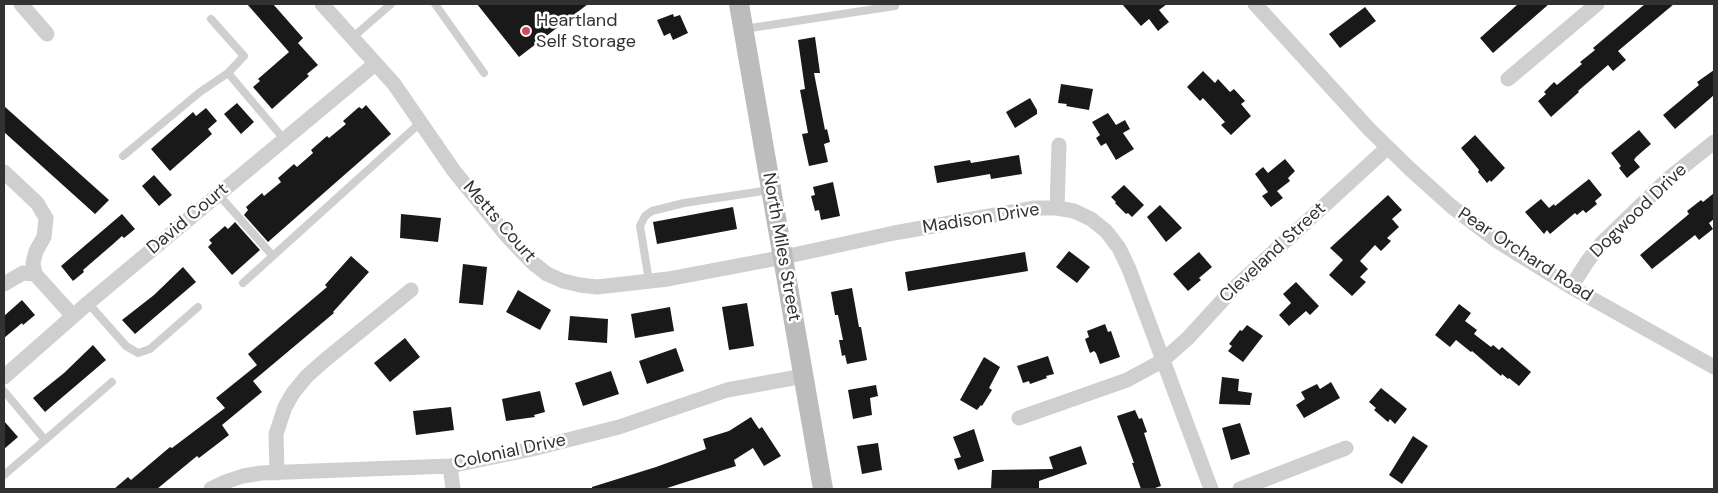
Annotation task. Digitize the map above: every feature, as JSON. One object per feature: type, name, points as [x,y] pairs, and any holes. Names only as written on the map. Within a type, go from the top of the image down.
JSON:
[{"type":"main road","name":"North Miles Street","points":[[739,4],[823,489]]},
{"type":"street","points":[[21,4],[47,34]]},
{"type":"street","name":"Metts Court","points":[[322,4],[394,84],[454,171],[507,236],[533,263],[547,274],[563,281],[597,287],[649,281],[784,257]]},
{"type":"street","name":"Pear Orchard Road","points":[[1255,4],[1317,74],[1387,148],[1451,206],[1497,241],[1571,287],[1713,364]]},
{"type":"street","points":[[1508,79],[1598,4]]},
{"type":"street","name":"David Court","points":[[4,376],[88,303],[375,64]]},
{"type":"street","name":"Dogwood Drive","points":[[1571,287],[1587,262],[1606,238],[1669,178],[1714,142]]},
{"type":"street","points":[[1057,208],[1060,145]]},
{"type":"street","name":"Cleveland Street","points":[[1019,418],[1127,380],[1162,361],[1188,338],[1232,290],[1387,148]]},
{"type":"street","points":[[4,172],[37,204],[46,218],[44,237],[36,251],[33,263],[35,274],[73,316]]},
{"type":"street","name":"Madison Drive","points":[[784,257],[894,233],[1035,208],[1057,208],[1074,211],[1091,219],[1106,231],[1119,248],[1140,294],[1162,361],[1211,489]]},
{"type":"street","points":[[4,284],[23,273],[35,274]]},
{"type":"street","points":[[277,472],[276,434],[285,407],[293,393],[307,376],[325,360],[411,290]]},
{"type":"street","name":"Colonial Drive","points":[[211,489],[243,476],[277,472],[450,466],[532,449],[619,427],[728,390],[804,376]]},
{"type":"street","points":[[1240,489],[1346,448]]},
{"type":"street","points":[[450,466],[453,489]]},
{"type":"lane","points":[[352,38],[391,4]]},
{"type":"lane","points":[[435,4],[484,73]]},
{"type":"lane","points":[[744,28],[861,7],[895,6],[894,4]]},
{"type":"lane","points":[[123,156],[200,92],[228,72],[244,56],[211,19]]},
{"type":"lane","points":[[228,72],[284,139]]},
{"type":"lane","points":[[243,283],[420,123]]},
{"type":"lane","points":[[649,281],[640,226],[645,216],[652,211],[684,203],[770,190]]},
{"type":"lane","points":[[218,194],[272,255]]},
{"type":"lane","points":[[88,303],[126,346],[138,353],[150,349],[198,306]]},
{"type":"lane","points":[[4,475],[112,382]]},
{"type":"lane","points":[[4,390],[45,440]]},
{"type":"building","points":[[247,4],[273,4],[303,38],[298,43],[318,65],[307,74],[309,76],[272,109],[253,87],[260,81],[258,79],[289,52]]},
{"type":"building","name":"Heartland Self Storage","points":[[477,4],[588,4],[519,57]]},
{"type":"building","points":[[1122,4],[1167,4],[1159,10],[1169,22],[1158,31],[1149,19],[1141,26]]},
{"type":"building","points":[[1518,4],[1549,4],[1493,53],[1480,38]]},
{"type":"building","points":[[1645,4],[1674,4],[1618,51],[1626,60],[1613,71],[1608,65],[1551,117],[1538,101],[1546,94],[1544,92],[1554,82],[1557,85],[1582,64],[1580,62],[1595,50],[1593,48]]},
{"type":"building","points":[[1365,7],[1376,21],[1340,48],[1329,34]]},
{"type":"building","points":[[673,14],[674,17],[680,15],[688,33],[673,40],[670,33],[664,36],[657,20]]},
{"type":"building","points":[[815,37],[820,73],[814,73],[825,130],[827,129],[830,142],[824,144],[828,162],[809,166],[802,134],[808,133],[800,90],[805,89],[798,40]]},
{"type":"building","points":[[1714,70],[1714,95],[1675,129],[1663,115],[1699,85],[1697,82]]},
{"type":"building","points":[[1203,71],[1215,83],[1218,79],[1230,92],[1234,89],[1245,101],[1241,104],[1251,116],[1231,135],[1221,125],[1225,122],[1203,98],[1200,101],[1187,87]]},
{"type":"building","points":[[1061,84],[1093,89],[1089,110],[1058,103]]},
{"type":"building","points":[[1030,98],[1037,110],[1037,114],[1015,128],[1006,112]]},
{"type":"building","points":[[237,103],[254,122],[241,134],[224,114]]},
{"type":"building","points":[[366,105],[391,134],[268,242],[244,215],[248,210],[246,207],[262,193],[264,196],[281,182],[278,178],[294,164],[297,167],[313,153],[311,150],[327,136],[329,138],[346,124],[343,121],[359,107],[362,109]]},
{"type":"building","points":[[4,106],[109,200],[95,214],[4,132]]},
{"type":"building","points":[[206,108],[217,121],[208,129],[212,134],[170,171],[151,149],[193,112],[196,116]]},
{"type":"building","points":[[1108,113],[1116,125],[1125,120],[1130,129],[1123,133],[1134,149],[1116,160],[1106,143],[1101,146],[1096,138],[1100,135],[1092,122]]},
{"type":"building","points":[[1639,130],[1651,144],[1636,157],[1634,160],[1640,167],[1627,178],[1611,153]]},
{"type":"building","points":[[1475,135],[1505,168],[1491,182],[1490,180],[1487,183],[1461,148]]},
{"type":"building","points":[[1019,155],[1022,174],[991,179],[990,174],[937,183],[934,166],[970,160],[971,163]]},
{"type":"building","points":[[1285,159],[1295,171],[1288,178],[1290,181],[1277,191],[1283,198],[1271,207],[1262,196],[1268,192],[1255,174],[1263,167],[1268,173]]},
{"type":"building","points":[[154,175],[172,195],[159,206],[142,186]]},
{"type":"building","points":[[1589,179],[1602,195],[1595,201],[1597,204],[1586,213],[1583,210],[1577,215],[1575,213],[1550,234],[1547,230],[1544,234],[1525,212],[1541,199],[1549,208],[1554,204],[1555,206]]},
{"type":"building","points":[[833,182],[840,216],[821,220],[819,210],[815,211],[811,196],[815,195],[813,187]]},
{"type":"building","points":[[1124,185],[1144,205],[1132,217],[1128,213],[1126,214],[1111,197]]},
{"type":"building","points":[[1714,193],[1714,219],[1709,223],[1713,229],[1699,240],[1695,235],[1652,269],[1640,255],[1689,214],[1687,211]]},
{"type":"building","points":[[1388,195],[1402,210],[1392,219],[1399,227],[1387,238],[1391,241],[1381,251],[1375,245],[1360,261],[1368,269],[1360,277],[1366,282],[1352,296],[1329,275],[1343,260],[1330,248]]},
{"type":"building","points":[[1160,205],[1182,228],[1166,242],[1147,217]]},
{"type":"building","points":[[733,207],[737,229],[657,244],[653,222]]},
{"type":"building","points":[[122,214],[135,229],[124,238],[122,236],[73,281],[61,266]]},
{"type":"building","points":[[401,214],[441,218],[438,242],[400,238]]},
{"type":"building","points":[[235,222],[260,250],[232,275],[208,247],[212,243],[209,240],[225,226],[228,229]]},
{"type":"building","points":[[1069,251],[1090,267],[1077,283],[1056,267]]},
{"type":"building","points":[[1025,252],[1028,271],[908,291],[905,272]]},
{"type":"building","points":[[1199,252],[1212,267],[1188,291],[1173,274]]},
{"type":"building","points":[[351,256],[369,272],[334,313],[253,381],[262,392],[222,425],[229,435],[199,458],[197,456],[157,489],[114,489],[128,477],[131,480],[170,447],[172,448],[225,408],[216,398],[257,365],[248,354],[327,287],[325,285]]},
{"type":"building","points":[[463,264],[487,267],[483,305],[459,303]]},
{"type":"building","points":[[183,267],[196,282],[135,334],[122,320],[154,295]]},
{"type":"building","points":[[1296,282],[1319,306],[1310,315],[1306,311],[1289,326],[1279,315],[1291,303],[1283,294]]},
{"type":"building","points":[[852,288],[867,360],[847,364],[845,355],[842,356],[839,340],[843,340],[838,315],[835,315],[831,292]]},
{"type":"building","points":[[518,290],[551,310],[540,330],[506,312]]},
{"type":"building","points":[[22,300],[35,315],[4,338],[4,316]]},
{"type":"building","points":[[747,303],[754,346],[729,350],[722,307]]},
{"type":"building","points":[[1459,304],[1471,313],[1465,321],[1477,330],[1474,334],[1491,347],[1493,345],[1499,350],[1502,347],[1531,372],[1519,386],[1502,374],[1501,376],[1456,340],[1450,347],[1435,335]]},
{"type":"building","points":[[670,307],[674,331],[635,338],[631,314]]},
{"type":"building","points":[[570,316],[608,319],[607,343],[568,340]]},
{"type":"building","points":[[1105,324],[1108,332],[1111,331],[1120,357],[1100,364],[1096,353],[1094,351],[1090,353],[1085,339],[1089,337],[1087,331]]},
{"type":"building","points":[[1247,325],[1263,336],[1243,362],[1228,351],[1232,346],[1229,344],[1240,330],[1242,331]]},
{"type":"building","points":[[405,338],[420,357],[390,382],[374,363]]},
{"type":"building","points":[[93,345],[106,360],[45,412],[33,398],[64,373]]},
{"type":"building","points":[[676,348],[684,371],[647,384],[639,361]]},
{"type":"building","points":[[1048,356],[1054,374],[1030,384],[1029,381],[1023,383],[1017,366]]},
{"type":"building","points":[[984,357],[1000,367],[989,388],[992,390],[982,406],[977,410],[960,400]]},
{"type":"building","points":[[611,371],[619,394],[583,406],[575,383]]},
{"type":"building","points":[[1222,377],[1239,379],[1238,391],[1252,393],[1250,405],[1219,404]]},
{"type":"building","points":[[1331,382],[1340,398],[1304,418],[1296,405],[1305,399],[1301,392],[1317,384],[1320,389]]},
{"type":"building","points":[[876,385],[878,396],[870,398],[872,415],[853,419],[848,390]]},
{"type":"building","points":[[1381,388],[1407,409],[1395,424],[1390,419],[1388,422],[1374,410],[1376,408],[1369,402]]},
{"type":"building","points":[[540,391],[545,412],[534,415],[535,417],[506,421],[502,399]]},
{"type":"building","points":[[451,407],[454,430],[416,435],[413,411]]},
{"type":"building","points":[[1135,410],[1139,419],[1142,418],[1147,432],[1144,433],[1161,486],[1152,489],[1141,489],[1117,416]]},
{"type":"building","points":[[751,417],[759,429],[762,427],[781,456],[764,466],[753,448],[734,460],[736,466],[664,489],[592,489],[592,487],[706,449],[703,439],[729,431]]},
{"type":"building","points":[[4,421],[18,437],[4,449]]},
{"type":"building","points":[[1240,423],[1250,454],[1231,460],[1222,428]]},
{"type":"building","points":[[974,429],[984,461],[958,470],[954,459],[961,457],[953,437]]},
{"type":"building","points":[[1413,436],[1428,446],[1402,484],[1389,475]]},
{"type":"building","points":[[878,443],[882,470],[862,474],[857,446]]},
{"type":"building","points":[[1081,446],[1087,464],[1039,481],[1039,489],[991,489],[992,470],[1053,469],[1049,457]]},
{"type":"place","name":"Heartland Self Storage","points":[[526,31]]}]
